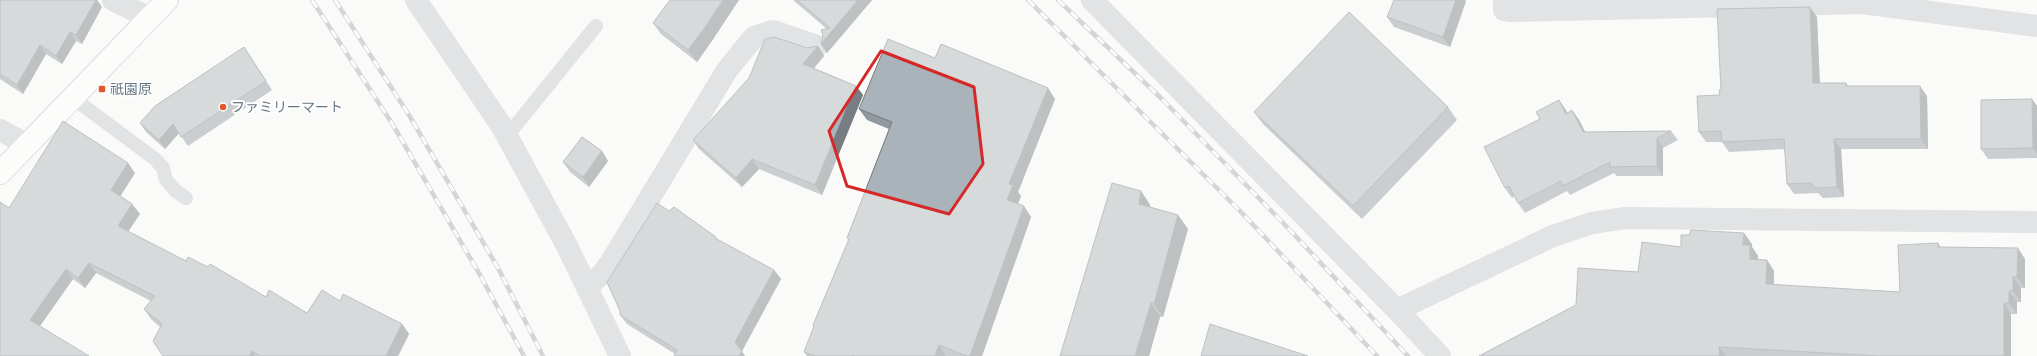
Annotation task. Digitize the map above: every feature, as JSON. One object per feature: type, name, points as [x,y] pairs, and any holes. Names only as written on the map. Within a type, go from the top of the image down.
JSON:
[{"type":"street","points":[[113,0],[150,18]]},
{"type":"street","points":[[0,173],[167,0]]},
{"type":"street","points":[[416,0],[507,136],[567,246],[620,356]]},
{"type":"street","points":[[1504,0],[1504,10],[1512,11],[1862,3],[2037,26]]},
{"type":"street","points":[[1100,3],[1440,356]]},
{"type":"street","points":[[587,286],[602,274],[611,262],[727,70],[754,37],[773,31],[817,46]]},
{"type":"street","points":[[0,130],[28,145]]},
{"type":"street","points":[[1397,310],[1553,236],[1592,223],[1625,218],[2037,222]]},
{"type":"lane","points":[[507,136],[596,26]]},
{"type":"lane","points":[[73,98],[155,159],[163,168],[166,180],[176,191],[186,198]]},
{"type":"highlighted area","points":[[881,51],[974,87],[983,164],[949,214],[847,186],[829,131]]},
{"type":"building","points":[[0,0],[96,0],[76,35],[70,32],[56,56],[40,45],[17,85],[0,74]]},
{"type":"building","points":[[670,0],[723,0],[688,50],[653,23]]},
{"type":"building","points":[[797,0],[858,0],[821,44],[823,35],[821,30],[830,28]]},
{"type":"building","points":[[1394,0],[1456,0],[1443,37],[1387,17]]},
{"type":"building","points":[[1810,7],[1813,83],[1846,83],[1846,86],[1920,86],[1921,139],[1834,139],[1837,187],[1816,188],[1811,183],[1787,184],[1784,139],[1722,142],[1721,131],[1699,132],[1697,96],[1720,95],[1719,90],[1721,90],[1717,9]]},
{"type":"building","points":[[1349,12],[1448,107],[1353,206],[1254,112]]},
{"type":"building","points":[[774,37],[807,48],[818,46],[803,64],[856,86],[815,185],[752,159],[736,178],[693,140],[749,78],[765,39]]},
{"type":"building","points":[[888,39],[935,58],[941,44],[1048,88],[1009,184],[1013,185],[1007,200],[1024,206],[970,356],[939,345],[935,356],[815,356],[804,352],[814,326],[813,325],[849,239],[847,238],[892,122],[859,109]]},
{"type":"building","points":[[244,47],[266,81],[181,137],[173,124],[159,140],[140,123],[155,106]]},
{"type":"building","points":[[2032,99],[2033,148],[1981,149],[1981,100]]},
{"type":"building","points":[[1559,100],[1566,114],[1572,110],[1583,132],[1671,131],[1657,138],[1657,166],[1610,167],[1610,162],[1563,186],[1561,181],[1518,203],[1509,186],[1505,188],[1484,147],[1540,119],[1536,112]]},
{"type":"building","points":[[63,121],[128,163],[111,190],[132,204],[118,226],[186,261],[188,257],[208,267],[210,264],[266,297],[269,290],[307,313],[322,290],[340,301],[343,294],[402,324],[386,356],[260,356],[252,351],[249,356],[163,356],[153,341],[162,324],[144,309],[155,296],[89,263],[78,278],[66,269],[30,320],[89,356],[0,356],[0,202],[9,208]]},
{"type":"building","points":[[582,137],[602,151],[583,177],[563,162]]},
{"type":"building","points":[[1112,183],[1141,191],[1139,204],[1178,215],[1154,304],[1151,303],[1135,356],[1060,356]]},
{"type":"building","points":[[657,203],[669,211],[674,207],[716,237],[715,238],[774,270],[735,342],[742,351],[739,356],[674,356],[677,350],[620,315],[620,311],[607,282]]},
{"type":"building","points":[[1691,230],[1744,233],[1743,245],[1750,245],[1750,259],[1767,260],[1766,284],[1900,292],[1898,245],[1938,243],[1938,247],[2018,248],[2017,277],[2013,277],[2013,291],[2009,291],[2009,303],[2004,303],[2004,356],[1879,356],[1719,347],[1720,356],[1479,356],[1576,305],[1578,268],[1638,272],[1642,242],[1681,247],[1681,235],[1689,235]]},
{"type":"building","points":[[1210,324],[1308,356],[1201,356]]},
{"type":"railway","points":[[312,0],[393,125],[480,275],[524,356]]},
{"type":"railway","points":[[335,0],[409,115],[498,268],[543,356]]},
{"type":"railway","points":[[1028,0],[1241,212],[1377,356]]},
{"type":"railway","points":[[1058,0],[1163,100],[1287,227],[1408,356]]},
{"type":"place","name":"祇園原","points":[[102,89]]},
{"type":"place","name":"ファミリーマート","points":[[223,107]]}]
